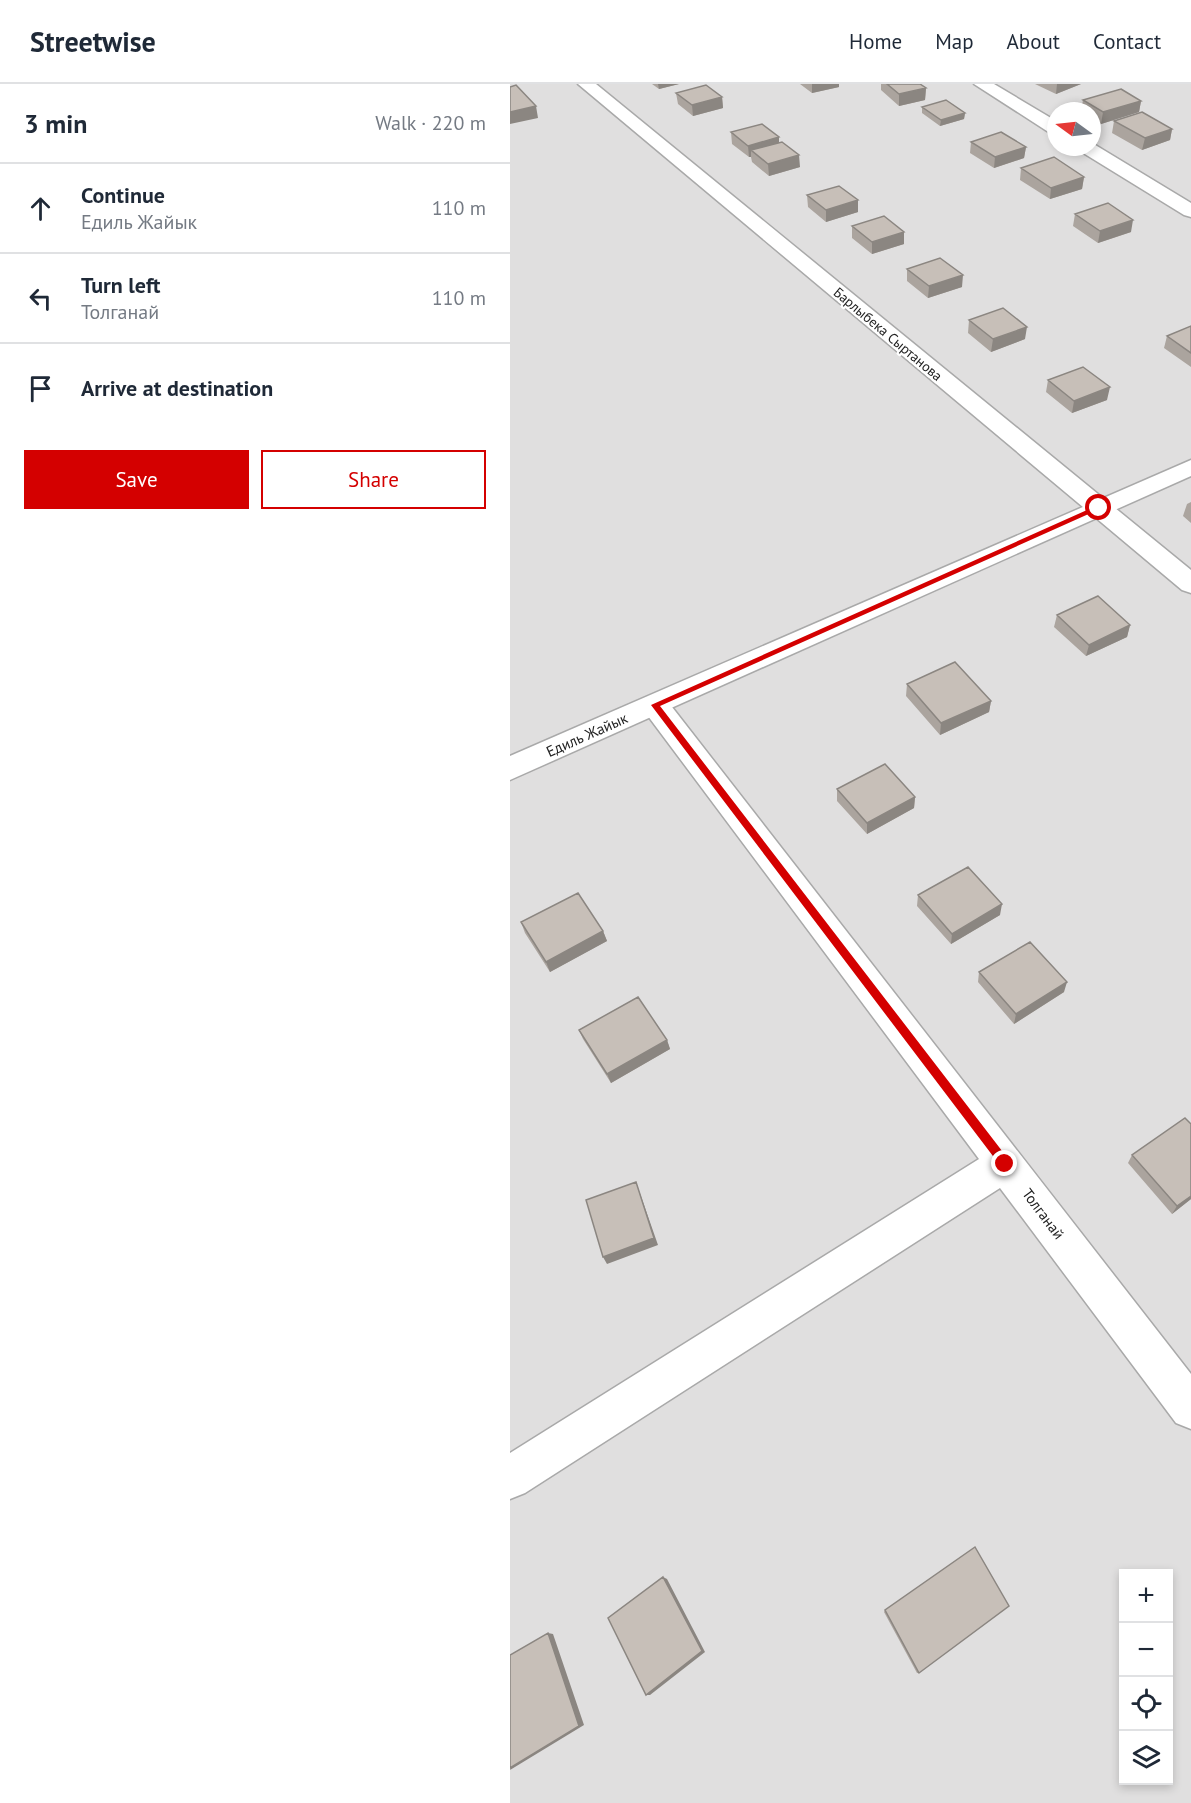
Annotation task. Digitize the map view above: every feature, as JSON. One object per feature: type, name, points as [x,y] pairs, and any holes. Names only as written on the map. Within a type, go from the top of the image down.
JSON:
[{"type":"street","name":"Барлыбека Сыртанова","points":[[586,84],[1191,584]]},
{"type":"street","points":[[982,84],[1047,124]]},
{"type":"street","points":[[1101,156],[1191,211]]},
{"type":"street","name":"Едиль Жайык","points":[[510,769],[1191,467]]},
{"type":"street","name":"Толганай","points":[[655,705],[1191,1408]]},
{"type":"street","points":[[510,1478],[1005,1164]]},
{"type":"shaded area","points":[[510,84],[1191,84],[1191,1803],[510,1803]]},
{"type":"building","points":[[887,84],[920,84],[926,88],[899,94]]},
{"type":"building","points":[[516,85],[536,106],[510,112],[510,87]]},
{"type":"building","points":[[706,85],[722,97],[692,105],[676,93]]},
{"type":"building","points":[[1121,89],[1141,101],[1103,112],[1101,102],[1083,100]]},
{"type":"building","points":[[946,100],[965,113],[941,120],[922,107]]},
{"type":"building","points":[[1142,112],[1172,129],[1145,138],[1114,121]]},
{"type":"building","points":[[762,124],[779,137],[748,146],[731,132]]},
{"type":"building","points":[[1001,132],[1026,147],[995,157],[971,142]]},
{"type":"building","points":[[782,142],[799,155],[768,164],[751,150]]},
{"type":"building","points":[[1054,157],[1084,177],[1051,188],[1021,168]]},
{"type":"building","points":[[839,186],[858,200],[826,210],[807,195]]},
{"type":"building","points":[[1108,203],[1133,220],[1100,231],[1075,214]]},
{"type":"building","points":[[884,216],[904,232],[872,242],[852,226]]},
{"type":"building","points":[[940,258],[963,275],[929,286],[907,269]]},
{"type":"building","points":[[1003,308],[1027,327],[993,339],[969,320]]},
{"type":"building","points":[[1191,326],[1191,353],[1167,336]]},
{"type":"building","points":[[1083,367],[1110,387],[1074,401],[1048,380]]},
{"type":"building","points":[[1098,596],[1130,625],[1089,645],[1057,615]]},
{"type":"building","points":[[955,662],[991,701],[941,723],[907,684]]},
{"type":"building","points":[[885,764],[915,797],[867,823],[837,789]]},
{"type":"building","points":[[968,867],[1002,904],[952,934],[918,895]]},
{"type":"building","points":[[578,893],[603,931],[546,962],[521,922]]},
{"type":"building","points":[[1030,942],[1067,982],[1016,1014],[979,972]]},
{"type":"building","points":[[638,997],[667,1040],[607,1074],[579,1030]]},
{"type":"building","points":[[1185,1118],[1191,1124],[1191,1196],[1177,1206],[1132,1155]]},
{"type":"building","points":[[636,1182],[654,1238],[603,1257],[586,1200]]},
{"type":"building","points":[[975,1547],[1009,1606],[919,1673],[885,1610]]},
{"type":"building","points":[[663,1577],[702,1651],[646,1695],[608,1618]]},
{"type":"building","points":[[548,1633],[579,1726],[510,1768],[510,1655]]},
{"type":"route","points":[[1005,1164],[655,705],[1099,508]]}]
